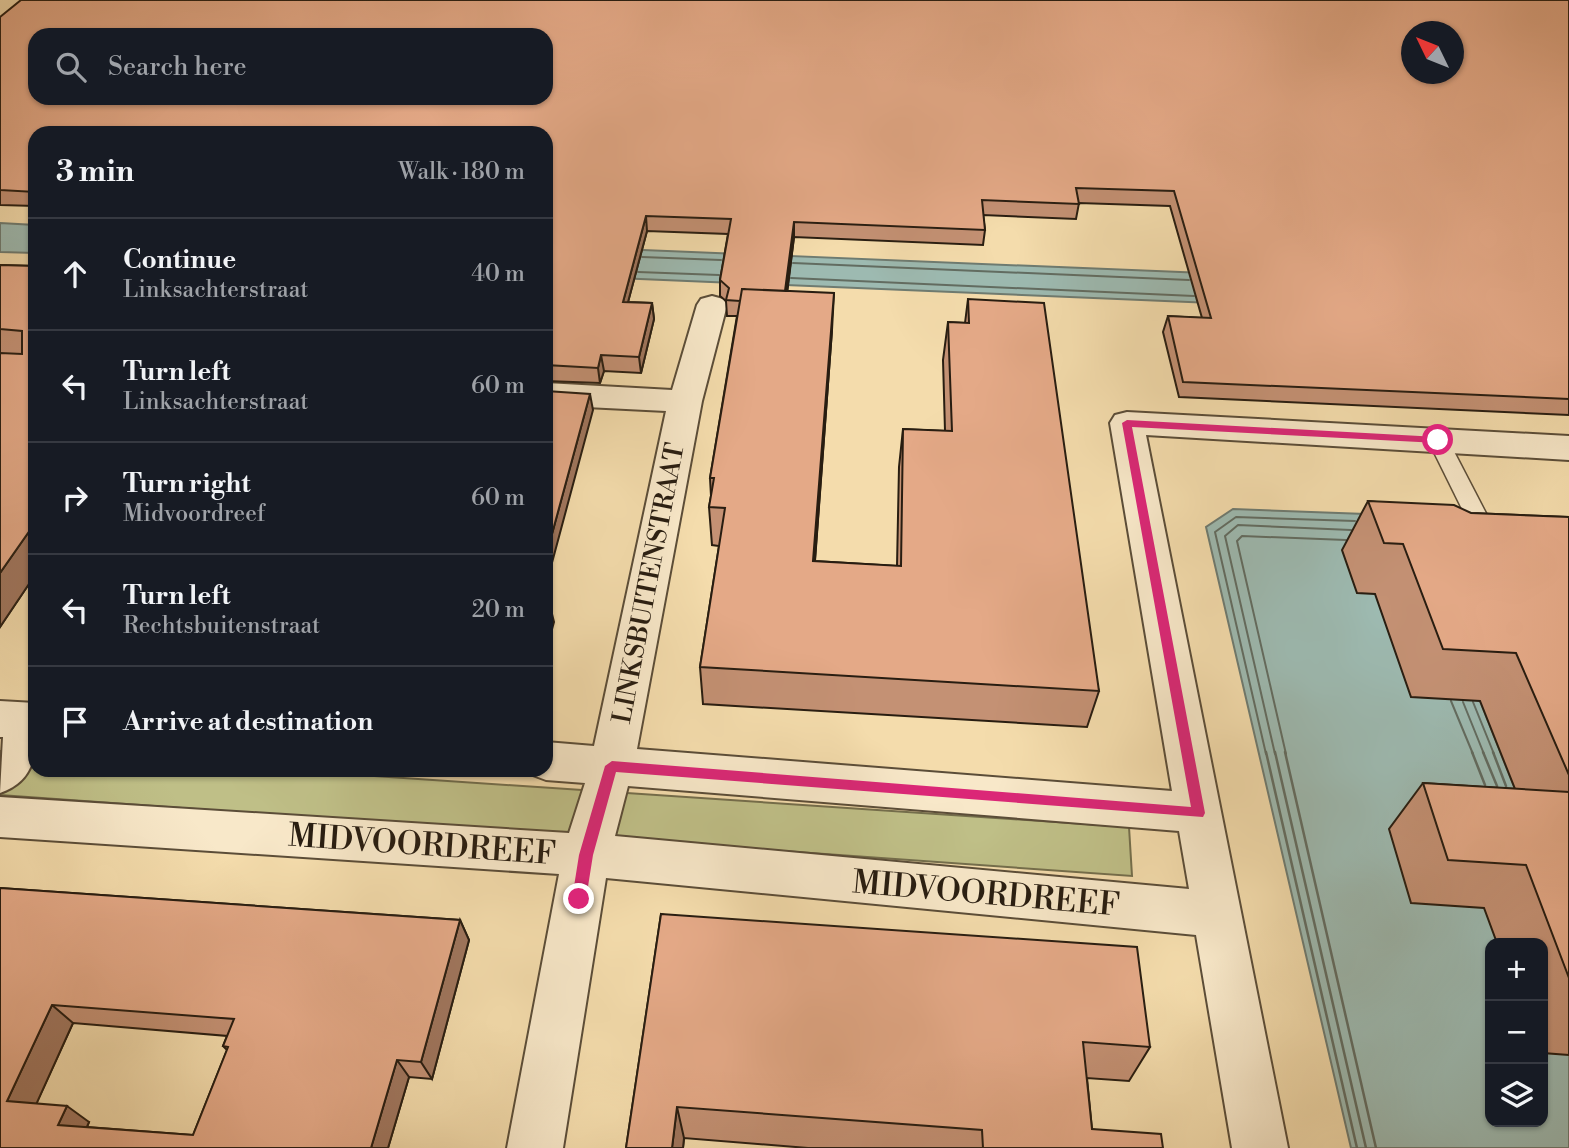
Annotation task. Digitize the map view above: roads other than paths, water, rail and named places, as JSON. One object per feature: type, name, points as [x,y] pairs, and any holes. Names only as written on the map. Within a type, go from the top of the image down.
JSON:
[{"type":"street","name":"LINKSBUITENSTRAAT","points":[[535,1148],[586,855],[612,766],[685,401],[712,305]]},
{"type":"street","points":[[553,394],[685,401]]},
{"type":"street","points":[[1260,1148],[1127,423],[1569,447]]},
{"type":"street","points":[[0,719],[28,723]]},
{"type":"street","points":[[0,774],[28,734]]},
{"type":"street","points":[[553,762],[1199,813]]},
{"type":"street","name":"MIDVOORDREEF","points":[[0,817],[586,855],[1217,914]]},
{"type":"lane","points":[[1438,440],[1477,539]]},
{"type":"water","points":[[0,223],[28,225],[28,253],[0,252]]},
{"type":"water","points":[[553,246],[1569,288],[1569,318],[553,275]]},
{"type":"water","points":[[1233,509],[1393,515],[1480,701],[1569,925],[1569,1148],[1351,1148],[1206,527]]}]
